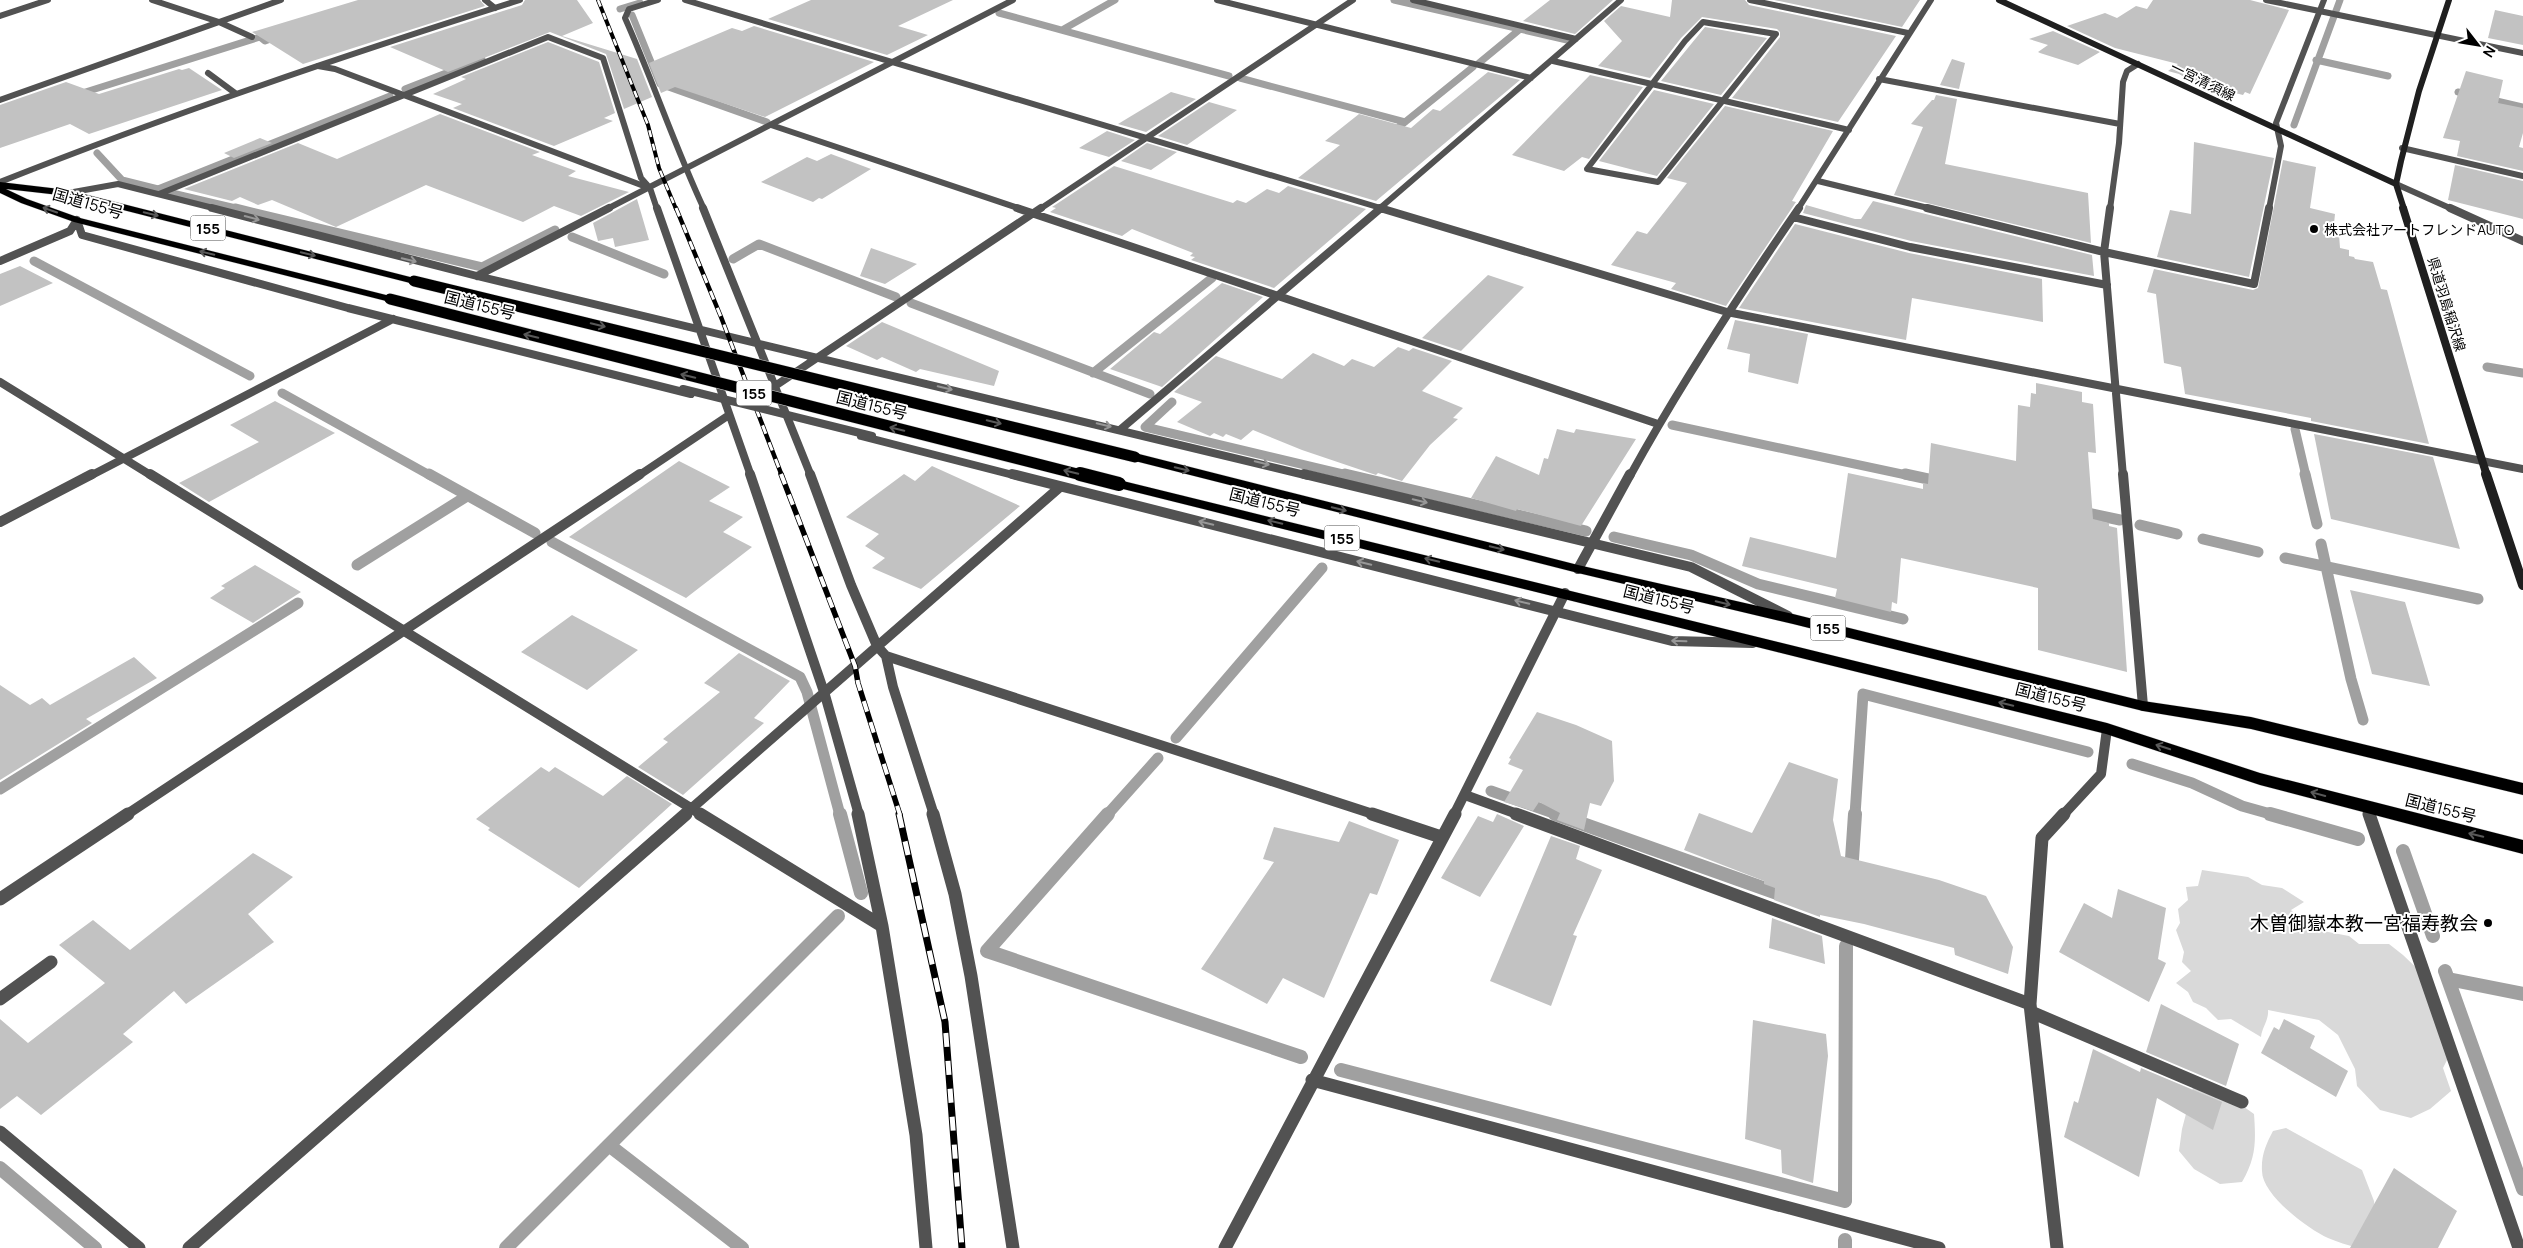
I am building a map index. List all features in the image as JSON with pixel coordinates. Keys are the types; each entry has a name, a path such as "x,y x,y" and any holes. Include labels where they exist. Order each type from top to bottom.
{"highway":[{"name":"国道155号","path":"0,185 68,193 414,281 1135,457 1578,569 1793,619 2143,706 2251,722 2523,789"},
{"name":"国道155号","path":"0,185 24,201 77,220 757,394 2107,729 2260,779 2523,847"}],"main road":[{"name":"一宮清須線","path":"1998,0 2396,184"},
{"name":"県道羽島稲沢線","path":"2449,0 2422,78 2402,148 2396,184 2482,461 2523,585"}],"street":[{"path":"0,16 48,0"},
{"path":"152,0 219,22 252,37"},
{"path":"0,100 280,0"},
{"path":"484,0 496,8"},
{"path":"0,185 95,143 234,93 520,0"},
{"path":"685,0 1727,312 2523,469"},
{"path":"477,276 1013,0"},
{"path":"1217,0 1531,78"},
{"path":"775,386 1353,0"},
{"path":"1413,0 1576,39"},
{"path":"1120,429 1553,61 1621,0"},
{"path":"1750,0 1908,33"},
{"path":"1578,569 1658,424 1727,312 1818,181 1879,79 1931,0"},
{"path":"2266,0 2523,52"},
{"path":"1818,181 2104,252 2254,284 2281,146 2276,123 2324,12 2324,0"},
{"path":"653,1 629,9 625,18 641,50 685,169 716,235 851,585 877,646 886,656 893,687 928,795 954,894 972,985 1013,1248"},
{"path":"1703,22 1776,34 1658,182 1586,169 1652,85 1703,22"},
{"path":"159,194 548,37 600,55 603,58 641,178 650,188 698,330 728,409 825,695 857,808 882,926 916,1135 926,1248"},
{"path":"1553,61 1849,130"},
{"path":"2138,64 2127,71 2123,82 2120,124 2104,252 2143,706"},
{"path":"318,66 335,69 650,188"},
{"path":"208,73 234,93"},
{"path":"1879,79 2120,124"},
{"path":"771,125 1658,424"},
{"path":"2402,148 2523,176"},
{"path":"68,193 118,184 477,276 698,330 1120,429 1691,567 1793,619"},
{"path":"2396,184 2523,241"},
{"path":"1793,216 1910,247 2107,285"},
{"path":"0,261 70,231 77,220"},
{"path":"77,220 82,236 728,409 788,418 1672,641 1763,643"},
{"path":"0,522 393,319"},
{"path":"0,382 882,926"},
{"path":"683,389 872,436"},
{"path":"0,899 404,631 728,409"},
{"path":"189,1248 825,695 877,646 1060,487"},
{"path":"1225,1248 1464,795 1565,593"},
{"path":"886,656 1441,837"},
{"path":"2057,1248 2030,1008 2042,838 2101,774 2107,729"},
{"path":"1464,795 2030,1008 2242,1102"},
{"path":"2366,807 2517,1225 2518,1248"},
{"path":"0,999 51,962"},
{"path":"1312,1080 1939,1248"},
{"path":"0,1132 139,1248"}],"shaded area":[{"path":"2202,870 2248,877 2262,885 2282,888 2304,902 2291,910 2302,922 2323,931 2349,936 2359,944 2389,944 2403,955 2427,978 2450,1054 2443,1068 2451,1091 2430,1109 2411,1118 2380,1110 2357,1086 2355,1069 2338,1035 2319,1020 2268,1010 2261,1037 2231,1019 2218,1020 2206,1008 2193,1002 2188,992 2176,983 2191,971 2182,962 2184,952 2176,930 2180,923 2178,909 2188,900 2186,887 2198,886"},
{"path":"2193,1087 2226,1094 2254,1114 2254,1150 2247,1173 2242,1182 2220,1184 2194,1169 2179,1151 2182,1129"},
{"path":"2286,1128 2362,1170 2374,1201 2376,1220 2358,1248 2328,1238 2309,1227 2278,1200 2264,1180 2262,1160 2264,1150 2273,1131"}],"building":[{"path":"358,0 480,0 485,6 303,64 252,32"},
{"path":"525,0 577,0 593,23 562,36 637,59 652,97 624,109 606,54 550,32 448,72 390,47 522,5"},
{"path":"811,0 953,0 898,26 928,35 887,55 768,19"},
{"path":"1550,0 1613,0 1575,34 1523,21"},
{"path":"1672,0 1745,0 1749,5 1896,36 1838,122 1732,98 1780,37 1780,32 1777,29 1702,17 1681,38 1650,78 1598,66 1622,41 1604,21 1621,6 1670,17"},
{"path":"1774,0 1920,0 1902,27"},
{"path":"2153,0 2250,0 2289,10 2250,94 2245,92 2243,95 2208,86 2202,87 2179,74 2168,71 2178,64 2115,48 2067,26 2105,13 2117,18 2136,6 2147,9"},
{"path":"2495,10 2523,16 2523,45 2488,38"},
{"path":"754,26 874,62 765,117 675,87 661,93 649,63 732,28 742,31"},
{"path":"1705,27 1767,38 1721,95 1661,81"},
{"path":"2053,31 2100,52 2078,65 2038,52 2048,45 2029,39"},
{"path":"548,42 599,62 615,113 604,118 613,121 554,146 453,108 462,104 433,94 466,79 461,77"},
{"path":"1952,59 1965,63 1959,89 1940,85"},
{"path":"189,68 222,90 89,134 70,124 0,148 0,105 66,82 99,94 179,69"},
{"path":"2466,71 2503,80 2498,103 2523,108 2523,133 2519,147 2523,148 2523,171 2457,156 2460,141 2443,138"},
{"path":"1488,72 1520,80 1376,201 1298,178 1340,145 1325,141 1359,114 1411,128 1433,109 1440,111"},
{"path":"1590,75 1643,87 1589,159 1582,157 1564,171 1512,155"},
{"path":"1654,90 1714,104 1657,176 1599,161"},
{"path":"1171,92 1196,99 1146,132 1118,124"},
{"path":"1936,95 1957,99 1945,164 2088,193 2091,243 1894,195 1923,127 1911,124 1934,100"},
{"path":"1209,102 1237,110 1187,145 1158,136"},
{"path":"1725,106 1833,131 1792,201 1796,202 1726,306 1671,289 1676,283 1611,265 1637,231 1647,234 1687,183 1667,178"},
{"path":"440,114 540,152 532,155 576,171 568,176 629,192 581,216 554,206 523,222 426,185 336,227 272,200 258,205 240,197 232,201 184,189 298,143 337,159"},
{"path":"1107,131 1135,140 1109,157 1079,148"},
{"path":"260,138 272,143 234,158 224,153"},
{"path":"2194,142 2274,158 2249,277 2157,257 2170,210 2191,214"},
{"path":"1147,143 1177,152 1151,170 1121,161"},
{"path":"831,154 871,169 822,199 819,198 813,202 761,182 807,157 817,161"},
{"path":"2283,160 2316,167 2310,208 2335,214 2333,233 2339,234 2340,248 2349,250 2349,256 2355,259 2373,262 2381,289 2387,290 2429,444 2311,421 2311,418 2185,394 2181,367 2164,363 2156,294 2147,292 2154,269 2253,290 2258,288"},
{"path":"2455,165 2523,181 2523,219 2448,200"},
{"path":"1114,166 1233,203 1237,200 1246,203 1267,189 1279,193 1288,186 1366,209 1274,288 1191,260 1195,257 1190,256 1193,253 1132,229 1122,236 1050,212 1056,208 1052,207"},
{"path":"637,199 649,240 615,247 613,238 598,241 593,223"},
{"path":"1873,201 2092,255 2094,276 1911,241 1803,213 1806,205 1861,219"},
{"path":"1795,224 1909,253 2042,279 2043,322 1912,298 1906,340 1739,308"},
{"path":"871,248 917,264 885,284 860,276"},
{"path":"20,266 53,283 0,306 0,274"},
{"path":"1488,275 1524,287 1461,351 1422,338"},
{"path":"1222,283 1263,297 1162,387 1110,369 1154,332 1160,334"},
{"path":"1735,320 1808,334 1798,384 1748,372 1750,354 1727,349"},
{"path":"882,322 999,371 994,386 920,369 916,372 882,357 877,360 846,346"},
{"path":"1398,347 1409,351 1413,348 1452,361 1422,391 1463,408 1453,418 1458,419 1430,445 1402,481 1378,473 1376,475 1302,450 1253,430 1241,440 1226,434 1223,437 1214,433 1210,436 1177,422 1202,402 1174,392 1216,356 1282,379 1313,353 1344,366 1352,359 1374,367"},
{"path":"2036,383 2082,392 2082,402 2093,404 2096,453 2088,452 2093,519 2109,523 2109,526 2117,528 2127,672 2038,650 2038,588 1901,558 1897,604 1892,602 1891,612 1835,598 1837,589 1742,566 1750,537 1836,558 1848,473 1923,489 1923,483 1928,484 1931,443 2016,461 2018,405 2030,407 2031,393 2036,394"},
{"path":"275,401 335,433 209,502 179,483 259,442 230,425"},
{"path":"1557,429 1574,433 1576,429 1636,439 1581,526 1471,498 1496,456 1539,475 1544,458 1548,459"},
{"path":"2314,434 2433,457 2460,549 2331,519"},
{"path":"679,461 730,487 709,501 743,517 723,532 752,547 686,598 569,537"},
{"path":"932,466 1020,506 921,589 872,568 885,558 865,546 879,534 846,517 904,474 915,481"},
{"path":"255,565 301,592 253,623 210,598 225,588 221,586"},
{"path":"2350,590 2405,602 2430,686 2372,674"},
{"path":"572,615 638,650 587,690 521,652"},
{"path":"739,653 790,681 754,718 764,723 683,795 638,767 668,742 663,739 720,692 704,683"},
{"path":"134,657 157,678 86,719 92,723 0,780 0,685 30,705 42,698 50,705"},
{"path":"1537,712 1576,725 1612,741 1614,781 1601,806 1590,803 1584,830 1557,820 1560,813 1539,802 1533,811 1504,802 1523,770 1508,764 1511,759 1509,758"},
{"path":"1789,762 1838,779 1833,820 1841,856 1939,880 1986,896 2013,947 2008,974 1955,955 1954,948 1864,924 1820,915 1820,917 1774,900 1775,888 1764,884 1764,881 1684,850 1699,813 1752,833"},
{"path":"541,767 549,772 555,767 603,796 627,776 672,804 579,888 488,830 490,828 476,819"},
{"path":"1497,814 1524,826 1480,897 1441,878 1478,816 1493,822"},
{"path":"1349,821 1399,840 1377,895 1370,893 1324,998 1283,978 1267,1004 1201,969 1274,862 1263,859 1274,827 1339,842"},
{"path":"1551,836 1580,846 1576,859 1602,870 1573,935 1577,936 1551,1006 1490,981"},
{"path":"253,853 293,877 248,914 274,942 186,1004 174,991 123,1034 133,1042 41,1115 17,1096 0,1109 0,1019 28,1043 105,983 59,945 93,920 130,950"},
{"path":"2118,889 2166,908 2158,959 2166,963 2149,1002 2059,952 2084,903 2112,918"},
{"path":"1772,918 1822,936 1825,964 1769,948"},
{"path":"2161,1004 2239,1044 2226,1086 2146,1052"},
{"path":"2284,1019 2315,1036 2310,1048 2348,1071 2336,1097 2261,1053 2274,1027 2279,1030"},
{"path":"1753,1020 1826,1034 1828,1056 1813,1183 1782,1173 1781,1150 1745,1139"},
{"path":"2093,1049 2140,1072 2141,1068 2222,1102 2213,1130 2157,1098 2139,1177 2064,1137 2074,1101 2078,1103"},
{"path":"2394,1168 2457,1211 2438,1248 2350,1248"}],"waterway":[{"path":"1062,30 1115,0"},
{"path":"1394,0 1567,40"},
{"path":"2318,60 2340,0"},
{"path":"620,9 640,3"},
{"path":"999,13 1229,76"},
{"path":"632,15 660,84 767,122"},
{"path":"1479,63 1519,30"},
{"path":"76,95 260,37 265,41 279,36"},
{"path":"405,89 482,59"},
{"path":"2294,125 2318,60"},
{"path":"2318,60 2388,76"},
{"path":"1389,135 1473,67"},
{"path":"1240,78 1405,122"},
{"path":"2458,92 2523,107"},
{"path":"97,153 122,180 158,189 390,96"},
{"path":"172,193 240,209"},
{"path":"235,208 482,267 555,230"},
{"path":"572,237 664,274"},
{"path":"733,259 759,244 896,297"},
{"path":"34,261 250,376"},
{"path":"1094,373 1212,278"},
{"path":"911,303 1094,373"},
{"path":"2487,367 2523,373"},
{"path":"1094,373 1150,394"},
{"path":"282,393 431,476"},
{"path":"1172,402 1145,427 1351,476"},
{"path":"1672,425 1911,476"},
{"path":"2295,429 2306,476"},
{"path":"429,474 535,533"},
{"path":"1345,474 1586,531"},
{"path":"1905,474 1942,482"},
{"path":"2305,474 2317,524"},
{"path":"357,565 467,496"},
{"path":"2078,511 2120,520"},
{"path":"2140,525 2177,534"},
{"path":"1614,537 1691,555 1758,584 1903,619"},
{"path":"2203,539 2258,552"},
{"path":"552,542 800,677 807,692 840,815"},
{"path":"2321,544 2326,567"},
{"path":"2285,558 2326,567"},
{"path":"2326,567 2478,599"},
{"path":"2326,567 2351,679 2363,720"},
{"path":"1176,738 1322,568"},
{"path":"0,789 298,603"},
{"path":"1855,815 1863,694 2088,752"},
{"path":"1107,815 1158,758"},
{"path":"2132,764 2192,783 2242,806 2274,815"},
{"path":"1491,791 1559,815"},
{"path":"840,814 861,893"},
{"path":"1108,814 987,951 1301,1057"},
{"path":"1555,814 1788,897"},
{"path":"1851,874 1855,814"},
{"path":"2270,814 2358,839"},
{"path":"2403,851 2433,936"},
{"path":"506,1248 838,916"},
{"path":"1341,1070 1845,1201 1846,946"},
{"path":"2445,971 2523,1189"},
{"path":"2448,979 2523,994"},
{"path":"610,1146 742,1248"},
{"path":"0,1168 95,1248"},
{"path":"1845,1240 1845,1248"}],"railway":[{"path":"598,0 648,125 659,168 676,209"},
{"path":"676,208 721,317 782,476"},
{"path":"781,474 855,666 858,683 900,815"},
{"path":"899,814 945,1022 962,1248"}],"place":[{"name":"株式会社アートフレンドAUTO","path":"2314,229"},
{"name":"木曽御嶽本教一宮福寿教会","path":"2488,923"}]}
